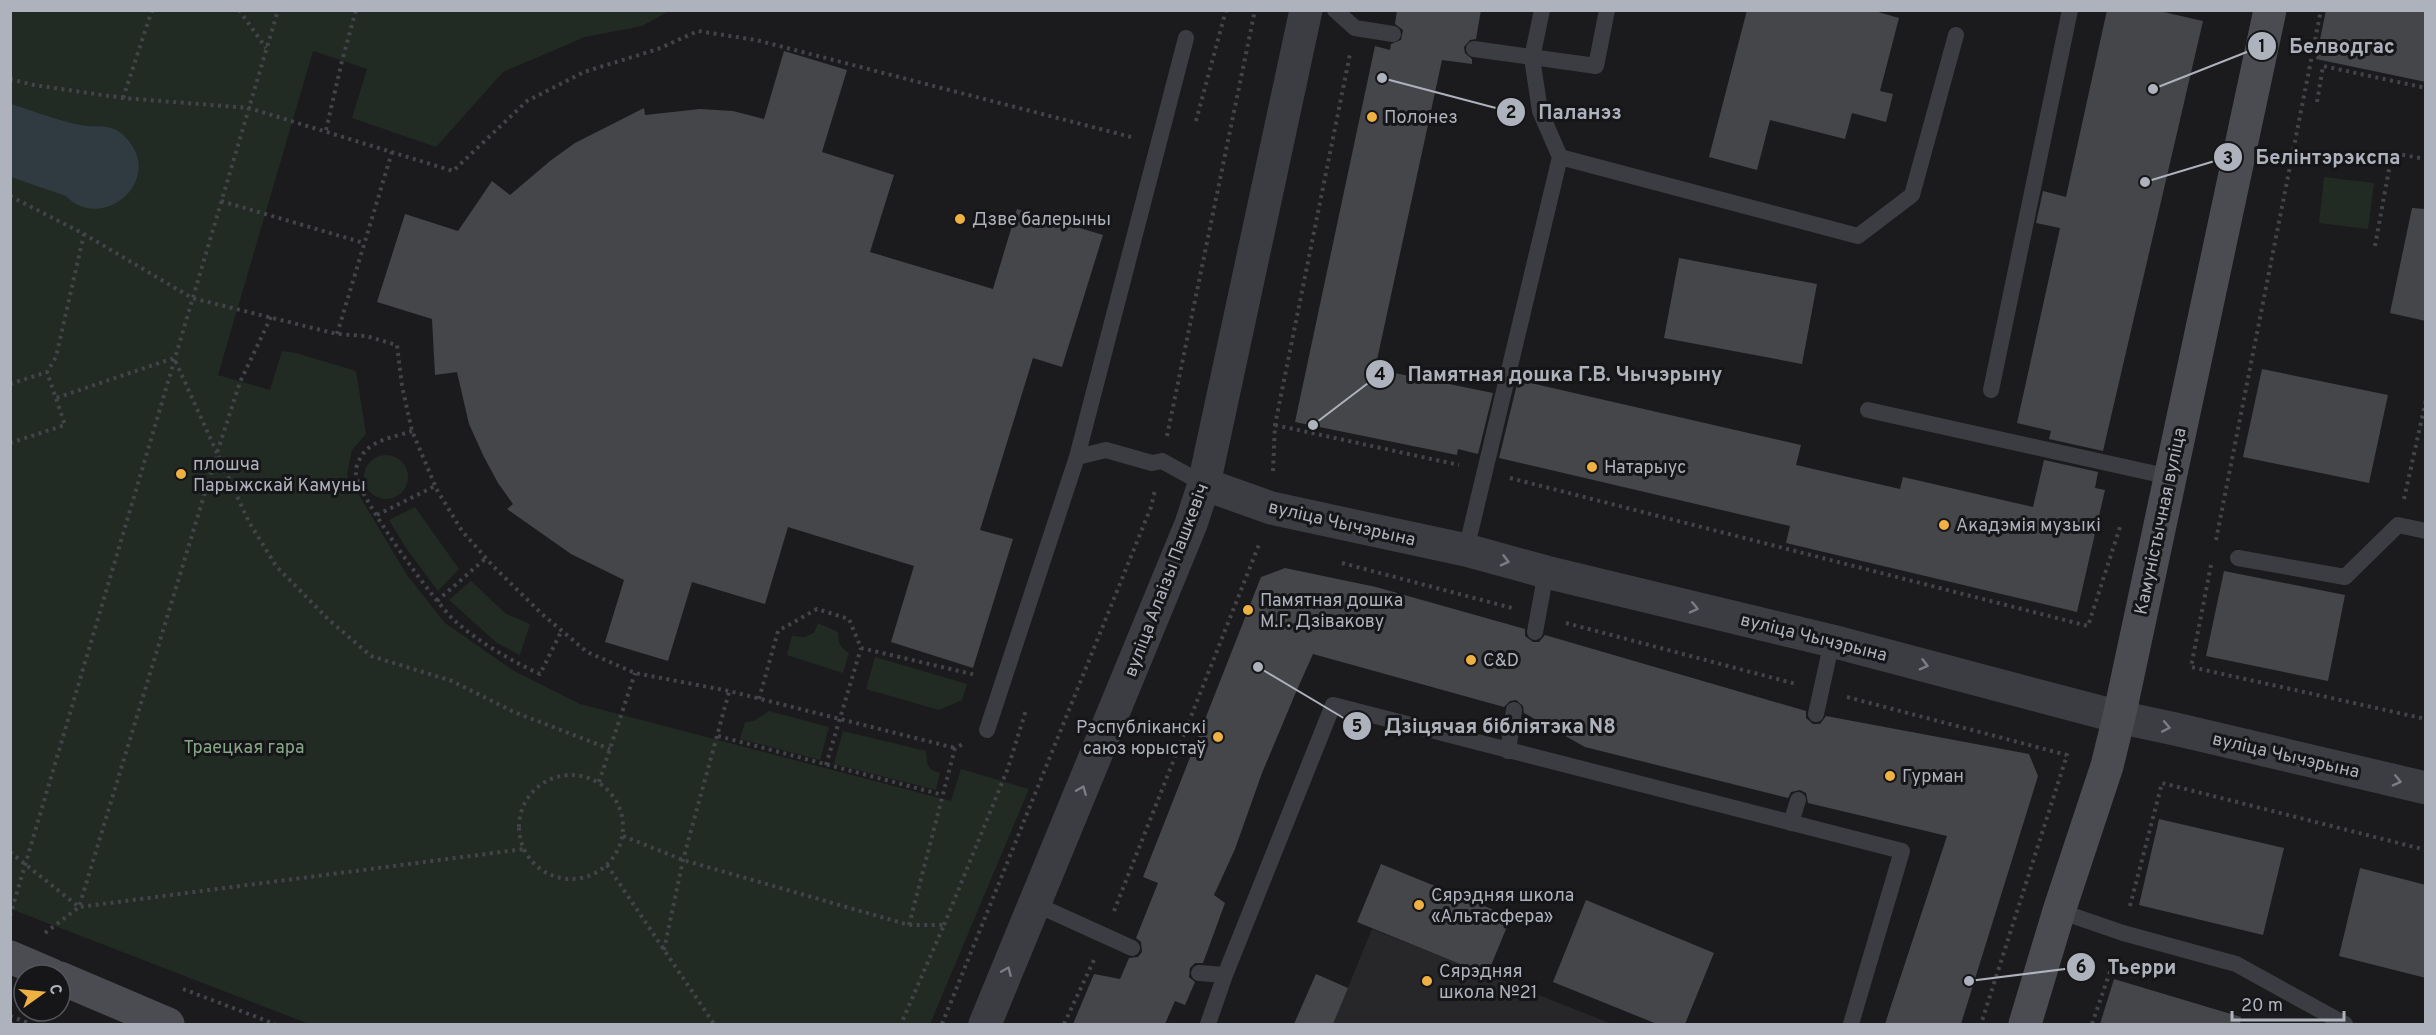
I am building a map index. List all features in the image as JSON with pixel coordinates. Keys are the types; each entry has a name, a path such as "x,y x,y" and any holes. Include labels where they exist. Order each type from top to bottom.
{"street":[{"name":"вуліца Алаізы Пашкевіч","path":"985,1024 1191,524 1204,484 1306,10"},
{"name":"Камуністычная вуліца","path":"2025,1024 2059,911 2107,766 2119,717 2270,10"},
{"name":"вуліца Чычэрына","path":"1204,484 1271,508 1466,550 1546,572 1832,641 2119,717 2426,788"},
{"path":"10,957 24,963"},
{"path":"72,983 168,1024"}],"lane":[{"path":"1335,10 1355,28 1393,34"},
{"path":"1466,550 1560,157 1540,111 1532,58 1542,10"},
{"path":"1474,49 1596,66 1607,10"},
{"path":"1992,390 2070,10"},
{"path":"1560,157 1858,236 1912,195 1956,35"},
{"path":"987,730 1077,457 1186,38"},
{"path":"1868,410 2170,477"},
{"path":"1077,457 1106,450 1152,463 1162,461 1204,484"},
{"path":"2238,558 2345,577 2398,525 2426,531"},
{"path":"1536,624 1546,572"},
{"path":"1816,714 1832,641"},
{"path":"1208,1024 1225,975 1333,705 1902,851 1851,1024"},
{"path":"1508,751 1514,710"},
{"path":"1791,823 1798,800"},
{"path":"1035,904 1132,948"},
{"path":"2059,911 2123,933 2236,964 2345,1024"},
{"path":"1199,973 1225,975"}],"path":[{"path":"123,98 152,10"},
{"path":"239,10 266,48"},
{"path":"10,916 278,10"},
{"path":"326,130 356,10"},
{"path":"942,1024 1151,507 1255,10"},
{"path":"2216,544 2320,10"},
{"path":"1271,508 1275,425 1355,28"},
{"path":"10,79 34,85 123,98 249,108 453,171 527,100 584,72 658,49 698,31 756,40 1159,145"},
{"path":"2317,102 2323,66 2426,88"},
{"path":"337,334 392,152"},
{"path":"2375,246 2392,153 2426,159"},
{"path":"10,196 84,234 192,298 337,334 366,336 397,345 402,386 412,431 435,486 462,531 486,558 587,652 635,673 729,691 955,748 987,730"},
{"path":"221,201 364,243"},
{"path":"10,384 47,372 56,357 84,234"},
{"path":"79,907 240,382 271,317"},
{"path":"56,398 174,358"},
{"path":"174,358 249,522 276,566 328,619 371,656 452,681 514,712 609,749"},
{"path":"10,443 65,425 47,372"},
{"path":"2398,525 2426,400"},
{"path":"1275,425 1485,471 2088,626"},
{"path":"412,431 369,446 360,458 356,475 377,515 413,572 455,621 514,662 540,674 562,630"},
{"path":"377,515 435,486"},
{"path":"1151,507 1191,524"},
{"path":"1249,538 1272,544"},
{"path":"1064,1024 1105,936 1260,541"},
{"path":"2213,556 2191,667 2426,718"},
{"path":"437,600 486,558"},
{"path":"1341,563 1536,624 1821,691 2067,755 1981,1024"},
{"path":"759,699 778,631 817,609 849,619 861,648 826,765"},
{"path":"861,648 1003,681"},
{"path":"599,782 635,673"},
{"path":"664,950 683,860 729,691"},
{"path":"718,736 944,795"},
{"path":"909,926 955,748"},
{"path":"567,775 584,776 599,782 611,793 619,806 623,821 623,836 617,852 607,865 593,874 578,879 561,878 546,873 533,863 524,849 519,833 520,816 526,801 536,787 551,778 567,775"},
{"path":"2162,783 2426,850"},
{"path":"623,836 683,860 909,926 944,925 901,1024"},
{"path":"44,934 79,907 524,849"},
{"path":"10,852 79,907"},
{"path":"607,865 714,1024"}],"shaded area":[{"path":"11,104 68,122 107,127 119,132 131,144 138,159 138,174 132,188 122,199 109,206 95,209 80,206 66,196 11,177"},
{"name":"Сярэдняя школа №21","path":"1372,929 1612,1024 1333,1024"}],"green space":[{"name":"Траецкая гара","path":"10,11 669,11 642,26 585,37 503,72 436,147 352,118 367,69 313,51 218,375 270,390 282,351 356,371 366,434 352,450 347,475 407,575 445,623 514,671 580,704 951,801 961,769 1029,789 930,1024 309,1024 11,909"},
{"path":"2324,177 2374,183 2368,229 2319,223"},
{"path":"386,455 395,456 402,461 407,468 407,486 402,493 395,498 386,499 377,498 370,493 365,486 364,477 365,468 370,461 377,456"},
{"path":"415,507 459,569 438,591 406,548 389,520"},
{"path":"471,581 506,614 530,624 520,655 497,643 449,600"},
{"path":"818,623 838,632 840,644 849,653 843,673 787,655 792,636 804,637 814,633"},
{"path":"875,657 967,684 962,700 939,710 866,689"},
{"path":"769,711 829,727 820,760 740,739 745,722 754,721"},
{"path":"843,731 926,751 929,766 940,773 936,790 834,764"}],"building":[{"path":"1397,10 1481,10 1476,39 1470,40 1464,47 1465,53 1472,59 1472,64 1442,60 1375,369 1493,393 1478,454 1458,449 1457,455 1295,422 1375,46 1390,50 1391,44 1401,40 1403,30 1395,24"},
{"path":"1747,10 1871,10 1899,18 1880,91 1893,94 1886,122 1852,113 1845,139 1770,120 1757,170 1709,157"},
{"path":"2107,10 2155,10 2203,21 2103,451 2049,439 2051,431 2017,423 2060,228 2036,223 2043,191 2066,197"},
{"path":"2326,10 2426,10 2426,82 2316,59"},
{"path":"784,51 847,70 822,152 894,175 870,252 993,289 1017,209 1103,235 1062,367 1033,358 980,530 1013,539 973,668 891,642 914,566 788,527 765,604 692,582 668,661 605,642 624,580 571,554 507,509 513,504 498,483 469,424 457,372 435,375 432,319 377,302 405,214 458,231 492,181 510,195 575,143 644,108 645,115 700,109 733,111 764,119"},
{"path":"2412,208 2426,209 2426,321 2390,313"},
{"path":"1679,258 1817,284 1802,364 1664,338"},
{"path":"2262,369 2388,395 2369,483 2243,457"},
{"path":"1518,380 1801,445 1796,465 1900,489 1903,477 2033,507 2044,460 2098,472 2095,488 2105,490 2077,612 1786,543 1790,526 1499,458"},
{"path":"1285,568 1376,587 1525,629 1525,636 1533,642 1539,642 1545,635 1806,711 1806,718 1813,724 1820,724 1826,716 2029,754 2038,776 1961,1024 1885,1024 1947,836 1808,803 1806,793 1800,790 1791,792 1788,798 1585,747 1524,713 1523,706 1516,700 1510,701 1504,707 1313,654 1262,773 1235,849 1214,895 1225,903 1203,963 1195,963 1190,968 1189,977 1195,982 1185,1005 1175,1001 1165,1024 1073,1024 1094,974 1120,979 1129,958 1138,957 1142,952 1141,942 1136,938 1158,883 1143,877 1261,577"},
{"path":"2224,571 2345,595 2328,681 2206,656"},
{"path":"2159,819 2284,848 2263,935 2139,905"},
{"path":"1381,864 1511,917 1487,975 1357,922"},
{"path":"2360,868 2426,885 2426,978 2339,956"},
{"path":"1586,900 1714,953 1685,1024 1657,1024 1553,982"},
{"path":"1316,974 1348,988 1333,1024 1294,1024"},
{"path":"2114,979 2241,1017 2240,1024 2100,1024"}],"place":[{"name":"Паланэз","path":"1382,78"},
{"name":"Белводгас","path":"2153,89"},
{"name":"Полонез","path":"1372,117"},
{"name":"Белінтэрэкспа","path":"2145,182"},
{"name":"Дзве балерыны","path":"960,219"},
{"name":"Памятная дошка Г.В. Чычэрыну","path":"1313,425"},
{"name":"Натарыус","path":"1592,467"},
{"name":"плошча Парыжскай Камуны","path":"181,474"},
{"name":"Акадэмія музыкі","path":"1944,525"},
{"name":"Памятная дошка М.Г. Дзівакову","path":"1248,610"},
{"name":"C&D","path":"1471,660"},
{"name":"Дзіцячая бібліятэка N8","path":"1258,667"},
{"name":"Рэспубліканскі саюз юрыстаў","path":"1218,737"},
{"name":"Гурман","path":"1890,776"},
{"name":"Сярэдняя школа «Альтасфера»","path":"1419,905"},
{"name":"Сярэдняя школа №21","path":"1427,981"},
{"name":"Тьерри","path":"1969,981"}]}
